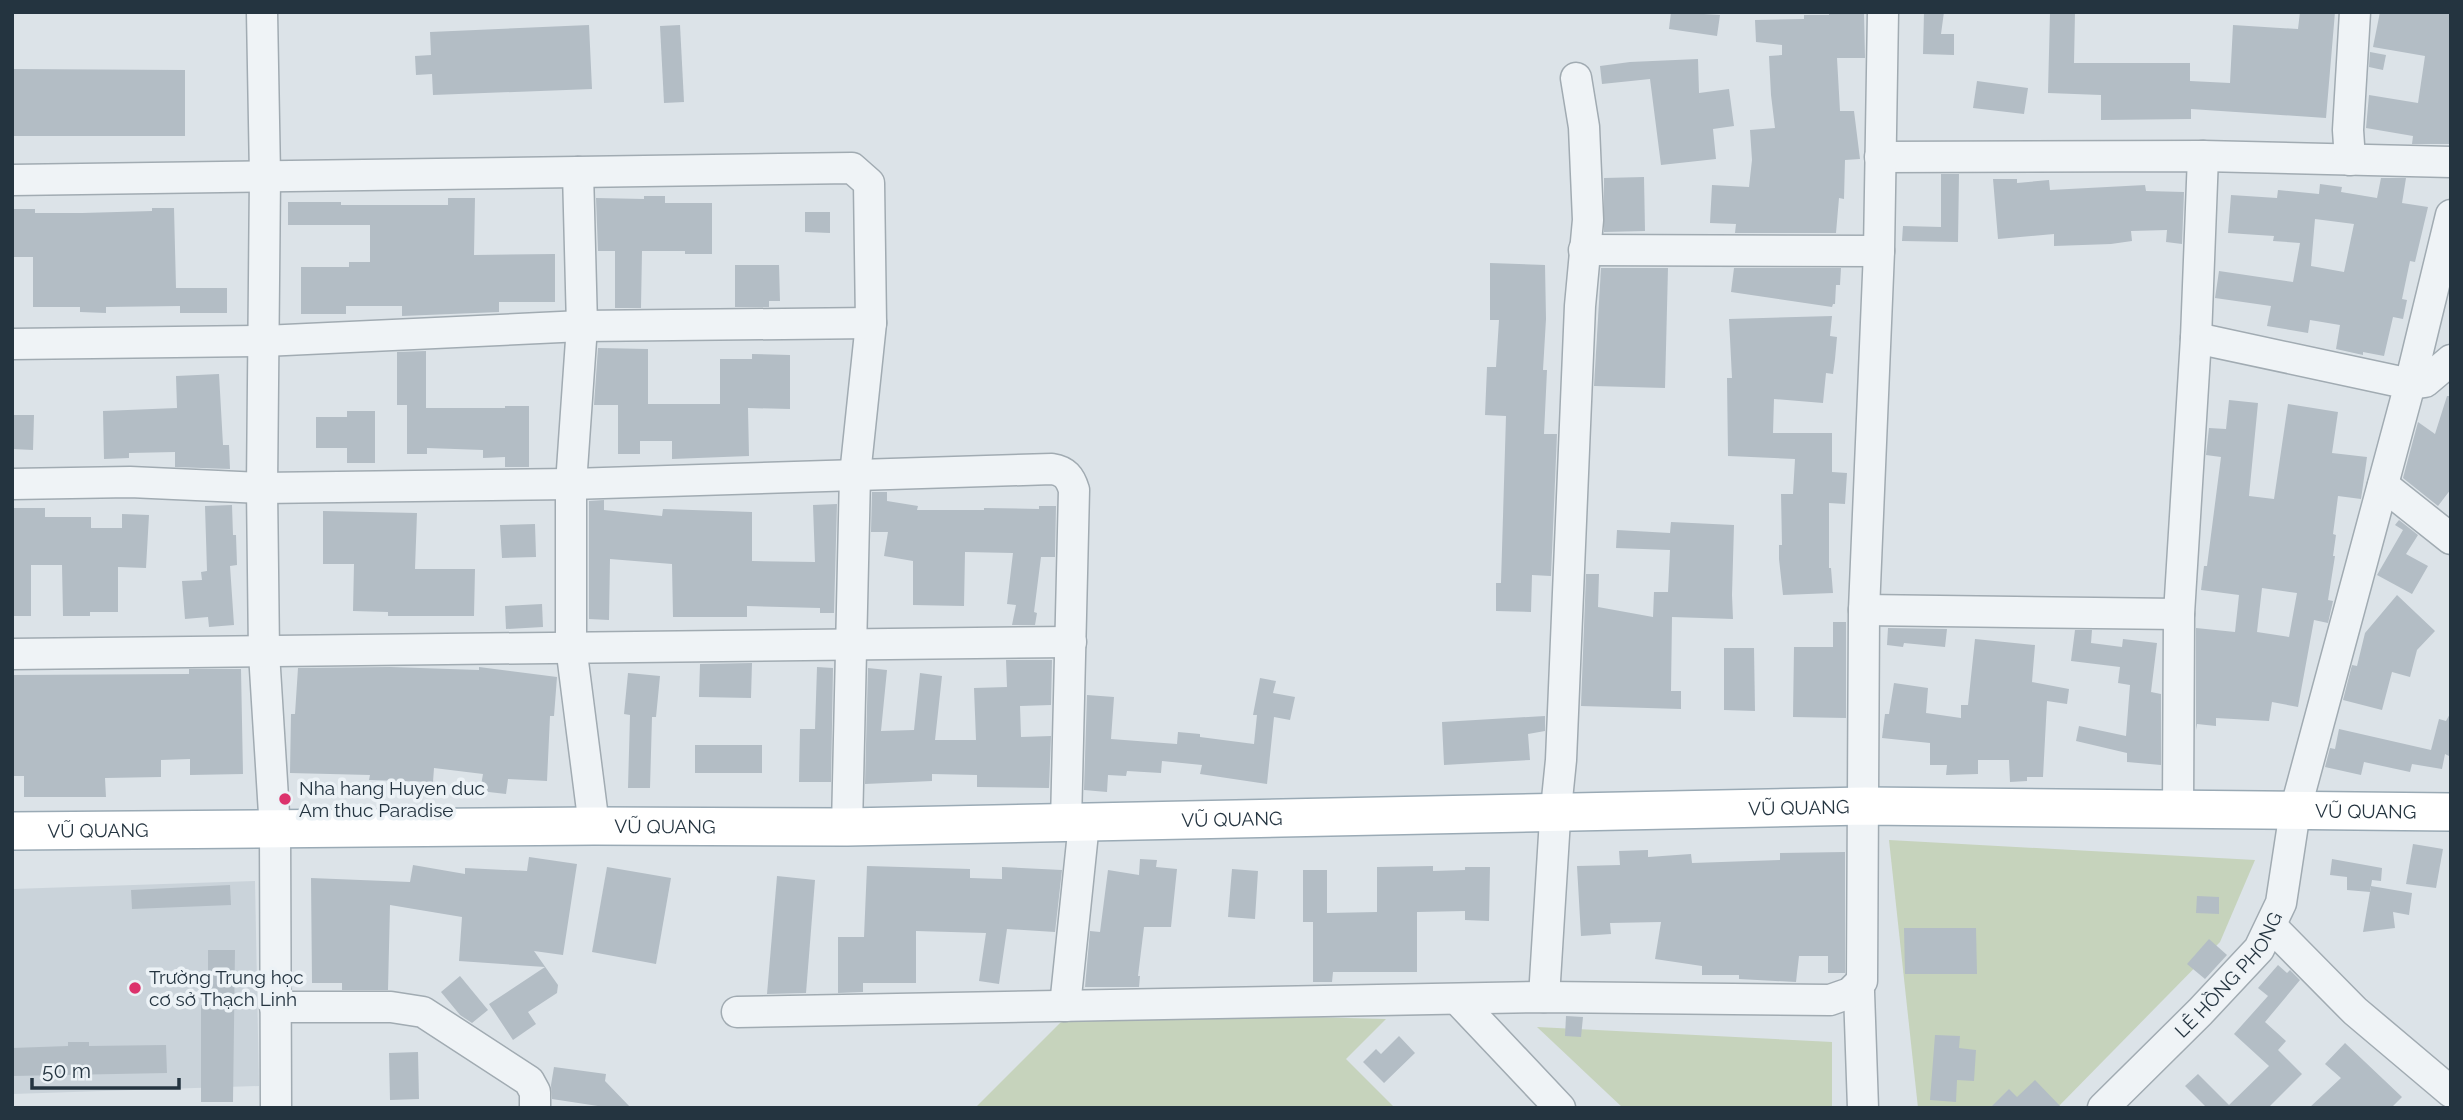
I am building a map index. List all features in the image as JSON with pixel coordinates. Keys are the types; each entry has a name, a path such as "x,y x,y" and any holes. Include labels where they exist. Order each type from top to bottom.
{"main road":[{"name":"VŨ QUANG","path":"12,831 846,827 1865,806 2451,812"}],"street":[{"path":"262,12 265,176 262,488 264,653 275,830 276,1108"},
{"path":"1850,993 1862,981 1864,610 1879,251 1883,12"},
{"path":"2350,160 2348,130 2355,12"},
{"path":"1544,997 1562,747 1584,250 1588,220 1587,160 1581,99 1576,78"},
{"path":"1880,157 2203,156 2451,162"},
{"path":"2178,808 2179,614 2196,338 2203,156"},
{"path":"12,180 852,168 869,183 871,323 855,475 846,827"},
{"path":"578,172 582,326 571,484 570,646 594,827"},
{"name":"LÊ HỒNG PHONG","path":"2103,1108 2259,949 2281,903 2295,811 2410,384 2451,215"},
{"path":"1584,250 1879,251"},
{"path":"12,344 264,341 582,326 871,323"},
{"path":"2196,338 2410,384 2425,382 2451,360"},
{"path":"12,484 130,482 262,488 571,484 1052,469 1066,474 1074,490 1071,642 1075,823 1065,1006"},
{"path":"2383,485 2451,539"},
{"path":"1864,610 2179,614"},
{"path":"12,654 1071,642"},
{"path":"2271,926 2355,1012 2451,1092"},
{"path":"737,1012 1544,997 1830,1000 1859,992 1863,1108"},
{"path":"1458,1000 1560,1108"},
{"path":"275,1007 391,1007 422,1012 529,1081 535,1092 535,1108"}],"shaded area":[{"name":"Trường Trung học cơ sở Thạch Linh","path":"255,881 259,1086 12,1094 12,889"}],"green space":[{"path":"1889,840 2255,860 2220,942 2057,1108 1918,1108"},
{"path":"1072,1011 1386,1019 1346,1059 1395,1108 975,1108"},
{"path":"1537,1027 1832,1042 1832,1108 1623,1108"}],"building":[{"path":"1671,12 1720,15 1717,36 1669,29"},
{"path":"1829,12 1864,13 1865,58 1837,58 1840,111 1854,111 1860,159 1845,160 1844,199 1839,198 1836,233 1735,233 1736,224 1710,223 1712,185 1749,187 1752,160 1750,130 1775,128 1769,56 1782,55 1782,45 1756,42 1755,20 1804,19 1804,15 1829,15"},
{"path":"1924,12 1944,12 1941,34 1954,34 1954,55 1923,54"},
{"path":"2050,12 2075,12 2074,63 2190,63 2190,81 2230,83 2233,25 2298,29 2300,12 2335,12 2326,118 2191,109 2191,119 2101,120 2101,95 2048,93"},
{"path":"2380,12 2451,12 2449,144 2412,144 2413,136 2366,128 2369,95 2418,103 2425,56 2373,47"},
{"path":"589,25 592,89 433,95 432,74 416,75 415,56 431,55 430,32"},
{"path":"680,25 684,102 664,103 660,26"},
{"path":"2370,52 2386,55 2383,70 2369,67"},
{"path":"1698,59 1699,93 1729,89 1734,126 1713,129 1716,159 1661,165 1650,79 1602,84 1600,66"},
{"path":"12,69 185,70 185,136 12,136"},
{"path":"1977,81 2028,88 2024,114 1973,108"},
{"path":"1941,174 1959,174 1958,242 1902,241 1903,226 1941,227"},
{"path":"1644,177 1645,231 1604,232 1604,178"},
{"path":"2381,178 2406,178 2402,203 2428,207 2415,262 2410,261 2402,299 2407,300 2403,319 2393,317 2384,356 2336,349 2340,325 2310,320 2308,333 2267,326 2271,306 2215,298 2219,271 2293,282 2300,243 2273,241 2274,236 2228,233 2231,195 2277,198 2278,190 2319,194 2320,184 2342,187 2341,192 2377,198","holes":["2315,219 2354,224 2344,272 2311,266"]},
{"path":"1993,179 2017,179 2017,183 2049,180 2050,190 2145,185 2146,191 2184,192 2182,244 2166,242 2167,230 2131,231 2132,241 2111,244 2054,246 2054,234 1998,239"},
{"path":"644,196 665,196 665,203 712,203 712,254 642,251 641,308 615,308 615,251 598,251 596,198 644,199"},
{"path":"448,198 475,198 474,255 555,254 555,302 499,302 499,312 402,316 402,306 346,306 346,314 301,314 301,267 349,267 349,262 370,262 370,225 288,225 288,202 448,205"},
{"path":"152,208 174,208 176,288 227,288 227,313 180,313 180,306 106,307 106,313 80,312 80,307 33,307 33,257 13,257 13,209 35,209 35,213 82,213 152,211"},
{"path":"805,212 830,212 830,233 805,232"},
{"path":"1490,263 1545,265 1543,370 1547,370 1544,434 1557,434 1551,576 1532,575 1531,612 1496,611 1496,583 1501,583 1506,416 1485,415 1487,367 1496,367 1499,320 1490,320"},
{"path":"735,265 779,265 780,301 769,301 769,307 735,307"},
{"path":"1601,268 1668,268 1665,388 1594,386"},
{"path":"1734,268 1841,268 1840,285 1836,285 1835,304 1832,307 1731,292"},
{"path":"1832,316 1830,336 1837,337 1835,359 1833,374 1826,373 1823,403 1774,399 1773,433 1832,433 1832,472 1847,473 1845,504 1829,503 1829,568 1833,593 1783,595 1779,559 1779,545 1782,545 1781,494 1793,494 1795,459 1728,456 1727,378 1732,378 1729,319"},
{"path":"598,348 648,349 648,404 720,404 720,359 752,359 752,354 790,355 790,409 748,408 749,456 672,459 672,441 640,441 640,454 618,454 618,405 594,405"},
{"path":"426,351 426,408 529,406 529,467 505,467 505,457 483,458 483,450 427,448 427,454 407,454 407,405 397,405 397,352"},
{"path":"219,374 223,445 229,445 230,469 175,467 175,452 129,453 129,458 104,459 103,411 177,408 176,376"},
{"path":"2447,396 2451,396 2451,489 2438,506 2403,478 2418,422 2435,434"},
{"path":"2229,400 2258,403 2249,496 2274,499 2288,404 2338,412 2332,453 2367,457 2361,499 2338,496 2333,534 2336,535 2335,556 2328,600 2333,601 2328,623 2314,620 2298,707 2272,702 2269,721 2216,718 2216,726 2197,724 2196,730 2196,628 2235,632 2239,595 2201,590 2204,566 2207,566 2221,457 2206,455 2209,428 2226,429","holes":["2262,588 2297,593 2289,637 2257,632"]},
{"path":"347,411 375,411 375,463 347,463 347,448 316,448 316,417 347,417"},
{"path":"12,415 34,415 33,450 12,449"},
{"path":"872,492 887,492 887,501 918,506 917,510 1039,509 1039,506 1056,506 1055,557 1041,557 1034,612 1037,613 1035,625 1012,625 1016,605 1007,604 1013,553 965,552 964,606 913,605 913,561 884,556 888,532 871,532"},
{"path":"604,500 604,510 662,516 663,509 752,512 752,561 815,562 813,505 837,504 834,613 820,613 820,608 747,606 747,617 673,617 672,564 610,559 609,620 589,619 589,501"},
{"path":"232,505 237,565 230,566 234,625 209,627 208,617 185,619 182,581 202,580 201,572 207,571 205,506"},
{"path":"12,508 45,508 45,517 91,517 91,528 122,528 122,514 149,515 146,568 118,567 118,612 63,616 62,565 31,565 31,616 12,616"},
{"path":"323,511 417,513 415,569 475,569 474,616 388,616 388,612 353,611 354,564 323,564"},
{"path":"2399,520 2418,535 2406,554 2428,566 2412,594 2377,575 2403,530 2395,525"},
{"path":"1671,522 1734,525 1733,619 1672,617 1671,691 1681,691 1681,709 1581,706 1586,574 1599,574 1598,607 1653,617 1654,592 1668,592 1670,550 1616,548 1617,530 1670,533"},
{"path":"535,524 536,557 502,558 500,525"},
{"path":"2397,595 2435,631 2417,650 2410,677 2392,672 2382,710 2343,700 2352,665 2357,666 2365,633"},
{"path":"542,604 543,627 506,629 505,606"},
{"path":"1833,622 1846,622 1846,718 1793,717 1794,647 1833,647"},
{"path":"1888,628 1947,629 1945,647 1904,643 1903,647 1887,645"},
{"path":"2075,630 2092,630 2091,643 2122,647 2123,639 2157,643 2151,692 2161,694 2161,765 2127,762 2127,753 2076,741 2079,726 2126,736 2130,685 2118,683 2120,667 2071,661"},
{"path":"1975,639 2035,645 2032,682 2069,689 2067,704 2047,701 2043,777 2027,777 2027,781 2010,782 2009,760 1978,760 1978,774 1946,775 1947,765 1930,765 1930,743 1882,738 1885,714 1889,714 1894,683 1928,688 1926,713 1961,718 1961,705 1968,705"},
{"path":"1724,648 1754,648 1755,711 1724,710"},
{"path":"1006,660 1052,660 1051,705 1020,706 1021,737 1051,736 1049,788 977,787 977,775 932,774 932,781 865,784 868,668 887,670 881,731 914,730 920,673 942,676 935,740 976,740 974,688 1007,687"},
{"path":"752,663 751,698 699,697 700,664"},
{"path":"479,667 557,677 554,716 550,716 547,781 508,779 506,794 480,791 483,774 434,768 433,782 369,780 370,775 290,773 291,714 295,714 298,668 479,670"},
{"path":"817,667 833,668 831,782 799,782 800,729 815,729"},
{"path":"189,669 241,669 243,774 190,775 190,759 161,760 161,777 105,778 106,797 24,797 24,776 12,776 12,675 189,674"},
{"path":"628,673 660,676 656,717 652,717 650,788 628,788 630,715 624,714"},
{"path":"1260,678 1276,681 1273,693 1295,697 1290,720 1274,717 1267,784 1200,774 1202,765 1162,761 1161,773 1127,771 1126,776 1108,775 1107,792 1084,790 1087,695 1114,697 1111,739 1177,744 1178,732 1254,744 1257,715 1253,715"},
{"path":"2451,712 2451,757 2445,754 2442,769 2412,764 2410,772 2364,762 2361,775 2325,767 2330,748 2335,749 2339,729 2431,750 2439,719 2446,721"},
{"path":"1545,716 1545,731 1528,734 1530,760 1444,765 1442,722"},
{"path":"695,745 762,745 762,773 695,773"},
{"path":"2413,844 2443,849 2436,888 2406,884"},
{"path":"1648,850 1648,857 1691,854 1692,863 1780,860 1780,853 1845,852 1845,973 1828,973 1828,956 1799,956 1796,982 1739,979 1739,975 1702,975 1702,966 1655,959 1661,922 1610,923 1611,934 1581,936 1577,866 1620,865 1619,851"},
{"path":"529,857 577,864 563,955 534,951 558,985 557,993 528,1012 536,1024 513,1040 489,1004 545,967 459,961 462,917 390,905 388,990 342,990 342,983 312,983 311,878 410,882 413,865 465,874 465,868 527,871"},
{"path":"1140,859 1157,860 1156,867 1177,869 1171,927 1144,927 1139,987 1085,987 1090,931 1100,932 1108,870 1139,875"},
{"path":"2332,859 2382,868 2381,881 2372,880 2370,892 2347,890 2347,877 2330,875"},
{"path":"867,866 970,869 970,878 1002,879 1002,867 1062,870 1055,932 1007,929 999,984 979,981 986,933 916,931 916,983 863,983 863,992 838,993 838,937 864,937"},
{"path":"1433,866 1433,871 1490,867 1489,921 1465,920 1465,911 1417,912 1417,972 1333,972 1332,982 1313,982 1313,922 1303,922 1303,870 1327,870 1327,913 1377,912 1377,867"},
{"path":"607,867 671,878 656,964 592,952"},
{"path":"1232,869 1258,871 1255,919 1228,917"},
{"path":"777,876 815,880 806,993 767,994"},
{"path":"230,885 231,905 132,909 131,890"},
{"path":"2371,886 2412,893 2409,915 2393,912 2395,928 2363,932"},
{"path":"2197,896 2219,897 2219,914 2196,913"},
{"path":"1904,928 1976,928 1977,974 1905,974"},
{"path":"2209,939 2227,955 2205,979 2187,964"},
{"path":"208,950 235,950 233,1102 201,1102 201,1005 208,1005"},
{"path":"2278,965 2287,973 2290,970 2300,980 2265,1022 2286,1041 2278,1050 2302,1074 2268,1108 2207,1108 2185,1086 2198,1074 2229,1105 2269,1066 2234,1034 2268,996 2258,988"},
{"path":"460,976 488,1010 472,1023 460,1015 441,992"},
{"path":"1566,1016 1583,1017 1581,1037 1565,1036"},
{"path":"1935,1035 1960,1036 1959,1048 1976,1050 1974,1081 1957,1080 1956,1102 1930,1100"},
{"path":"1399,1036 1415,1053 1384,1083 1363,1062 1376,1049 1381,1054"},
{"path":"68,1042 89,1042 89,1046 166,1045 167,1073 12,1076 12,1048 68,1046"},
{"path":"2345,1043 2402,1097 2391,1108 2309,1108 2341,1078 2325,1064"},
{"path":"418,1052 419,1099 390,1100 389,1053"},
{"path":"554,1067 606,1074 605,1081 631,1108 611,1108 552,1099"},
{"path":"2035,1080 2062,1108 1990,1108 2009,1089 2017,1097"}],"place":[{"name":"Nha hang Huyen duc Am thuc Paradise","path":"285,799"},
{"name":"Trường Trung học cơ sở Thạch Linh","path":"135,988"}]}
